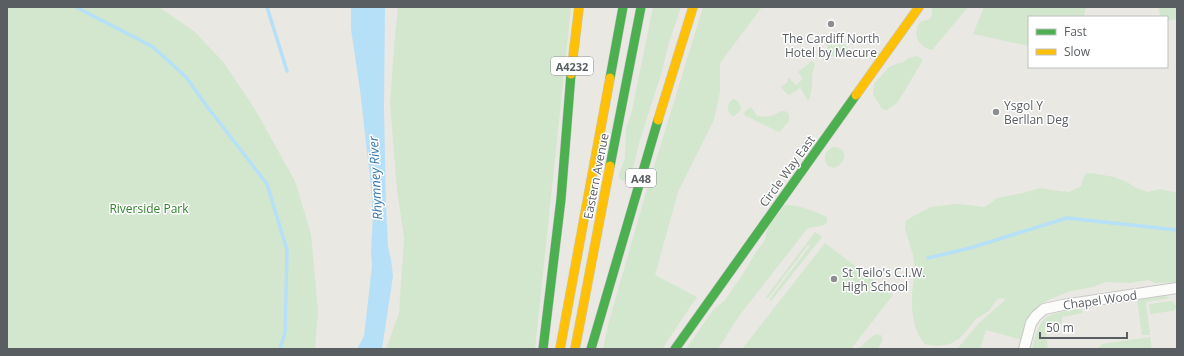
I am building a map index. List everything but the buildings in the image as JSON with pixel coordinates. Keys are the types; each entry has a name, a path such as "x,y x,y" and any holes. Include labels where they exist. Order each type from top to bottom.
{"main road":[{"name":"A4232","path":"568,125 569,96 579,7"},
{"path":"543,349 568,125 575,98 586,7"},
{"name":"Eastern Avenue","path":"560,349 624,7"},
{"name":"Eastern Avenue","path":"575,349 641,7"},
{"name":"A48","path":"591,349 626,227 693,7"},
{"name":"Circle Way East","path":"675,349 919,7"}],"street":[{"name":"Chapel Wood","path":"1024,349 1032,323 1036,316 1044,309 1063,304 1177,288"}],"green space":[{"name":"Riverside Park","path":"7,7 159,7 195,32 224,63 253,106 295,181 311,234 318,311 315,349 7,349"},
{"path":"398,7 571,7 535,349 386,349 399,313 404,238 397,190 390,103"},
{"path":"653,7 681,7 669,42 662,71 640,140 632,172 629,178 624,181 619,178 619,174 625,158 626,128 631,115"},
{"path":"703,7 762,7 720,63 720,92 714,120 678,192 655,275 697,297 662,349 603,349 608,325 645,196"},
{"path":"932,7 968,7 932,50 920,43 917,31 920,22 930,19"},
{"path":"984,7 1086,7 1084,16 1028,16 1028,46 973,34"},
{"path":"1159,7 1177,7 1177,19 1168,21 1168,16 1160,16"},
{"path":"836,41 843,43 849,49 844,53 823,60 818,52 827,48 828,44 835,46"},
{"path":"917,56 923,60 898,102 887,110 882,109 873,94 874,84 889,67"},
{"path":"812,61 815,65 812,74 811,92 808,101 800,87 788,95 781,87 788,82 787,79 789,78 796,85 803,79 798,72"},
{"path":"733,99 737,100 741,107 740,111 734,116 729,113 728,109 729,102"},
{"path":"751,107 757,116 769,116 785,111 789,114 789,121 779,132 744,115 745,111"},
{"path":"833,147 842,150 844,153 841,163 834,168 828,166 825,160 826,153"},
{"path":"1091,173 1114,177 1147,192 1161,189 1177,193 1177,282 1155,283 1148,280 1130,283 1106,282 1093,287 1071,291 1050,299 1032,312 1036,316 1026,341 986,330 980,349 957,349 978,324 1005,300 1003,298 997,299 989,311 977,318 960,338 950,344 938,346 925,344 920,338 915,327 912,309 915,269 913,255 905,229 906,221 931,207 958,204 985,207 997,198 1040,188 1069,192 1081,186 1085,174"},
{"path":"785,205 802,207 827,217 827,223 807,229 739,316 718,349 686,349 713,310 725,300 743,274 765,240 768,226"},
{"path":"815,232 822,237 771,301 769,300 810,246 808,245 768,298 766,297"},
{"path":"825,243 893,295 851,349 742,349"},
{"path":"1164,296 1170,298 1146,302 1150,335 1142,335 1137,300"},
{"path":"1172,301 1177,307 1173,311 1150,314 1149,304"},
{"path":"1081,308 1083,313 1062,317 1062,324 1048,327 1046,337 1048,349 1032,349 1039,328 1047,317 1052,314"},
{"path":"875,334 881,335 883,339 878,349 858,349"},
{"path":"1150,337 1152,349 1097,349 1103,344"}],"water":[{"name":"Rhymney River","path":"351,7 385,7 384,108 386,206 388,247 393,276 382,349 357,349 364,336 372,266 371,251 373,216 360,90 351,29"}],"waterway":[{"path":"76,7 153,47 186,77 267,184 287,250 285,333 280,349"},
{"path":"267,7 287,71"},
{"path":"928,258 970,248 1067,218 1177,230"}],"traffic: fast":[{"path":"610,78 623,7"},
{"path":"610,166 641,7"},
{"path":"543,349 561,199 571,74"},
{"path":"675,349 856,95"},
{"path":"591,349 658,120"}],"traffic: slow":[{"path":"571,74 579,7"},
{"path":"658,120 693,7"},
{"path":"856,95 919,7"},
{"path":"560,349 610,78"},
{"path":"575,349 610,166"}],"place":[{"name":"The Cardiff North Hotel by Mecure","path":"831,24"},
{"name":"Ysgol Y Berllan Deg","path":"996,112"},
{"name":"St Teilo's C.I.W. High School","path":"834,279"}]}
